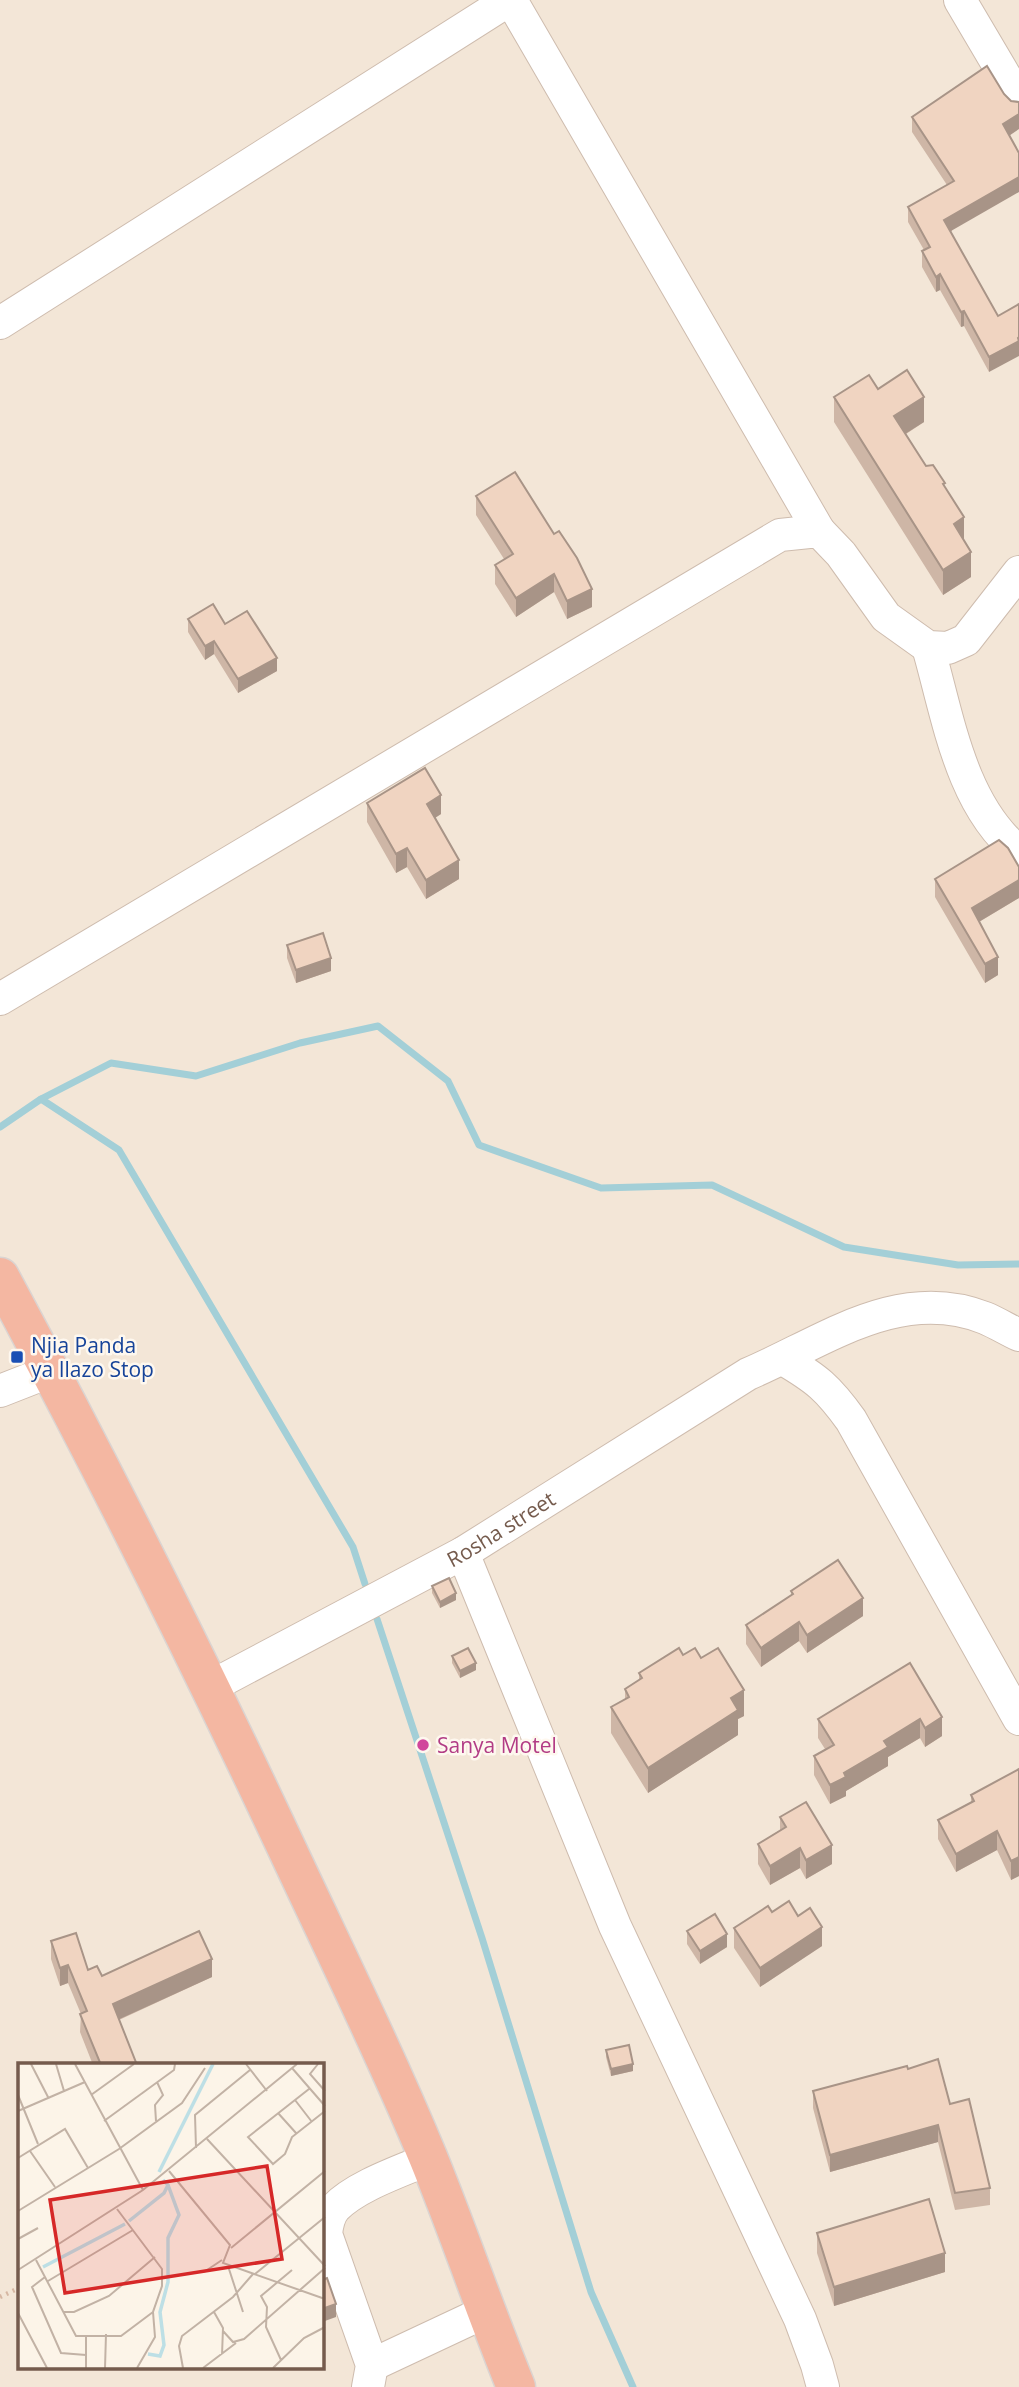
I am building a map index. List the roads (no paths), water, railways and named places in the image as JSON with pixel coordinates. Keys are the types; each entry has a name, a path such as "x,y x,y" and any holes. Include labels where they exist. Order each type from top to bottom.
{"highway":[{"path":"0,1277 51,1371 210,1687 383,2053 429,2159 485,2312 516,2387"}],"street":[{"path":"0,323 510,0 819,531 841,554 886,617 928,647 948,648 966,640 1015,584"},
{"path":"960,0 1019,100"},
{"path":"0,999 780,535 819,531"},
{"path":"928,647 968,781 985,814 1004,840 1019,852"},
{"name":"Rosha street","path":"210,1687 463,1553 748,1374 856,1322 912,1309 940,1308 974,1315 1019,1335"},
{"path":"783,1359 816,1379 851,1419 1009,1677 1019,1718"},
{"path":"0,1391 51,1371"},
{"path":"463,1553 615,1926 800,2319 823,2387"},
{"path":"429,2159 372,2184 346,2199 333,2210 328,2221 326,2234 370,2376 485,2312"}],"waterway":[{"path":"41,1099 111,1063 196,1076 300,1043 378,1026 448,1081 479,1145 601,1188 712,1185 844,1247 958,1265 1019,1264"},
{"path":"0,1127 41,1099 119,1150 353,1547 365,1584"},
{"path":"377,1619 482,1938 591,2292 633,2387"}],"place":[{"name":"Njia Panda ya Ilazo Stop","path":"17,1357"},
{"name":"Sanya Motel","path":"423,1745"}]}
